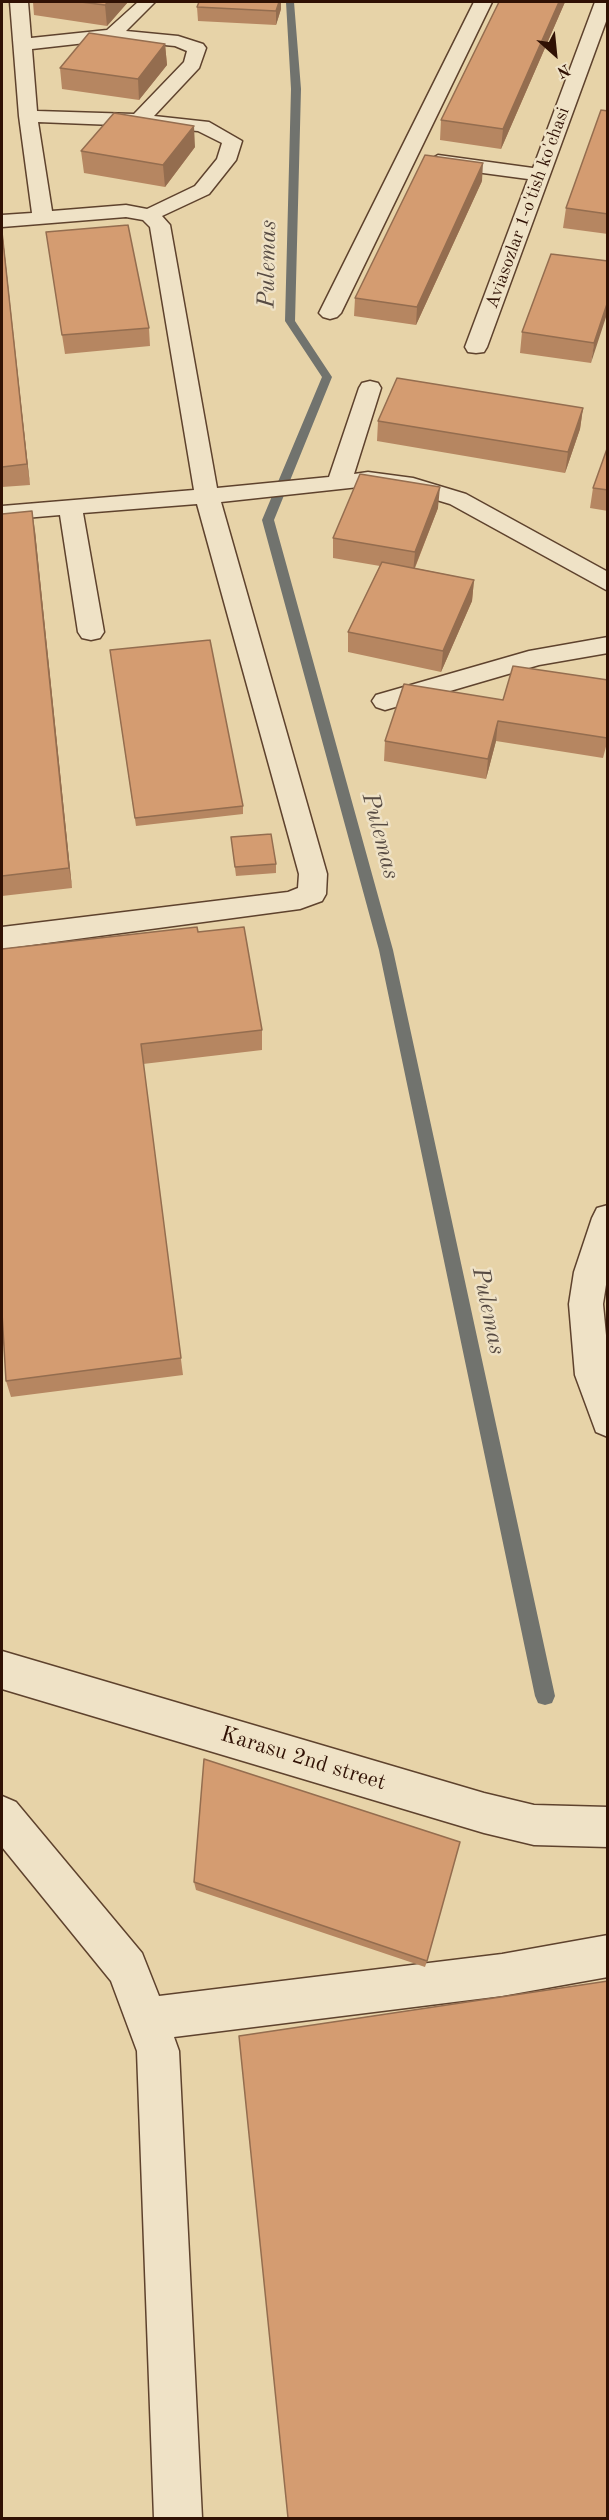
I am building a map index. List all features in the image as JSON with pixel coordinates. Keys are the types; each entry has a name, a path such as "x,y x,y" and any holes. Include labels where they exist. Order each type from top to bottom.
{"street":[{"path":"19,2 28,116 43,218"},
{"path":"112,35 147,2"},
{"path":"330,313 483,2"},
{"name":"Aviasozlar 1-o'tish ko'chasi","path":"476,347 604,2"},
{"path":"24,44 112,35 178,41 197,48 192,64 139,120"},
{"path":"28,116 139,120 202,126 232,141 226,160 202,190 149,215"},
{"path":"407,157 540,175"},
{"path":"2,221 126,211 149,215 160,225 207,496 313,874 312,894 290,902 2,938"},
{"path":"339,483 370,388"},
{"path":"2,513 263,492 368,479 413,485 458,499 608,583"},
{"path":"70,506 91,632"},
{"path":"385,701 538,657 608,645"},
{"path":"608,1218 591,1272 586,1304 592,1374 608,1421"},
{"name":"Karasu 2nd street","path":"2,1670 484,1813 534,1825 608,1827"},
{"path":"2,1816 127,1968 158,2051 178,2518"},
{"path":"145,2019 502,1975 608,1956"}],"building":[{"path":"81,2 108,2 105,5"},
{"path":"199,2 279,2 276,11 197,7"},
{"path":"499,2 559,2 503,129 441,120"},
{"path":"89,33 165,44 138,79 60,68"},
{"path":"601,110 608,111 608,214 566,208"},
{"path":"114,113 194,126 163,165 81,151"},
{"path":"425,155 483,163 417,307 355,298"},
{"path":"128,225 149,328 62,335 46,232"},
{"path":"2,232 27,464 2,467"},
{"path":"551,254 608,261 608,301 594,343 522,332"},
{"path":"397,378 583,408 568,452 378,421"},
{"path":"608,446 608,490 593,488"},
{"path":"360,474 440,487 415,552 333,538"},
{"path":"32,511 69,868 2,876 2,514"},
{"path":"382,562 474,580 443,651 348,632"},
{"path":"210,640 243,806 135,818 110,650"},
{"path":"513,666 608,680 607,738 498,721 488,759 385,741 404,684 503,700"},
{"path":"271,834 276,864 235,867 231,837"},
{"path":"197,927 198,932 244,927 262,1030 141,1044 181,1358 6,1381 2,1313 2,949"},
{"path":"204,1759 460,1842 427,1961 194,1882"},
{"path":"608,1981 608,2518 288,2518 239,2036"}],"waterway":[{"name":"Pulemas","path":"290,2 296,89 290,321 327,377 268,520 386,950 545,1696"}]}
